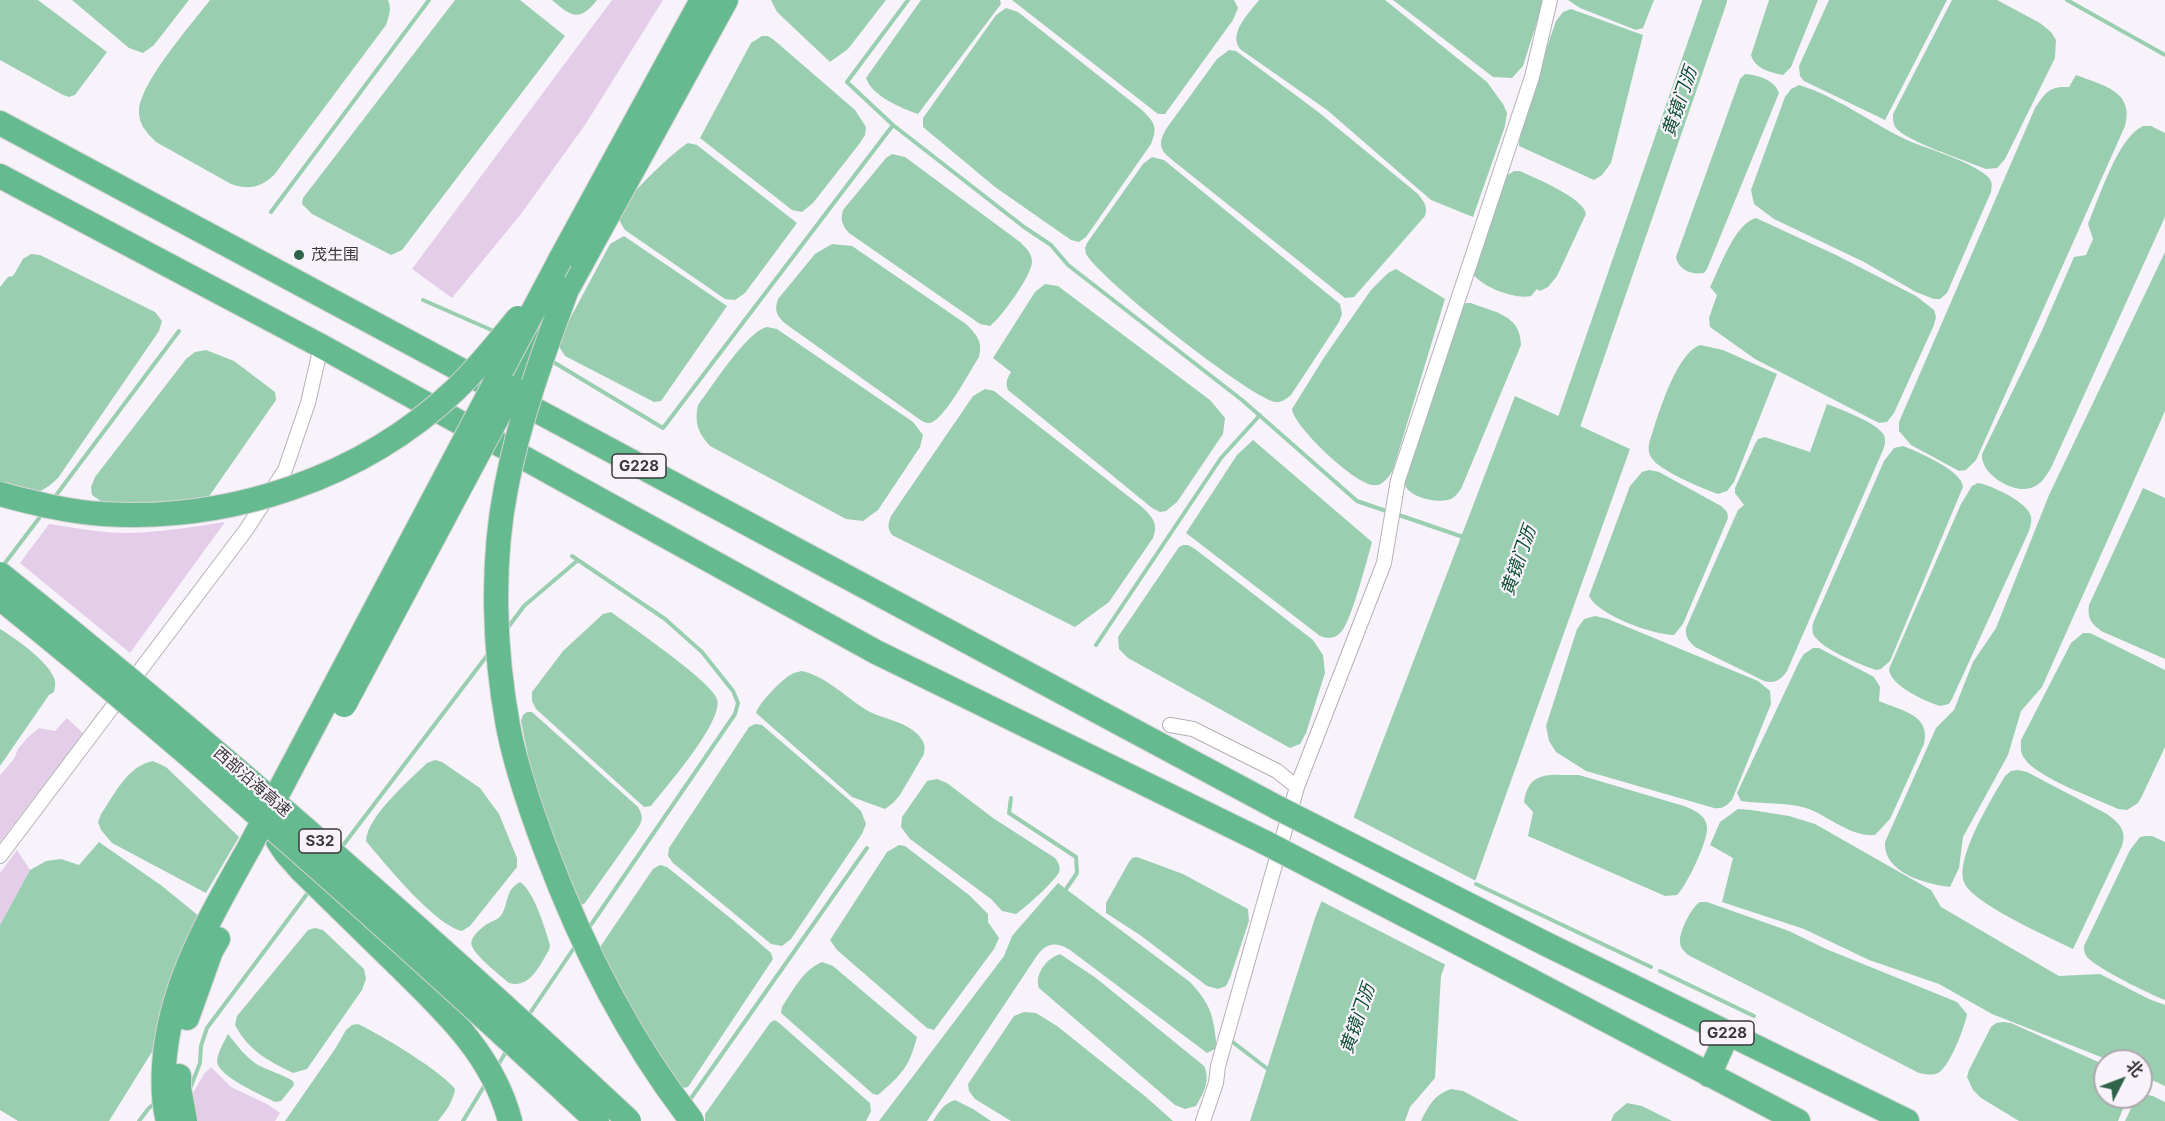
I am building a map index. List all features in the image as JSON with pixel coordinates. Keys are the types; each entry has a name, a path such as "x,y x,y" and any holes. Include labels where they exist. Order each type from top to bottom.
{"highway":[{"path":"185,1121 179,1088 179,1059 183,1032 190,1006 211,951 567,289 653,113 702,0"},
{"path":"168,1121 163,1083 169,1023 180,984 200,938 560,260 726,0"},
{"name":"G228","path":"0,123 1278,808 1546,944 1907,1121"},
{"name":"G228","path":"0,176 321,346 876,651 1264,842 1798,1121"},
{"path":"0,494 43,505 103,514 169,513 232,505 279,494 334,472 384,445 455,390 503,336 560,260"},
{"path":"567,289 545,347 526,408 506,489 497,568 498,648 508,728 529,805 556,879 587,952 623,1019 664,1085 692,1121"},
{"name":"西部沿海高速","path":"0,574 245,776 476,979 629,1121"},
{"name":"西部沿海高速","path":"0,598 425,962 597,1121"},
{"path":"277,833 279,843 302,871 453,1020 477,1050 494,1079 506,1105 510,1121"},
{"path":"1708,1075 1728,1033"}],"street":[{"path":"1203,1121 1216,1083 1218,1066 1297,787 1384,563 1398,480 1532,77 1550,0"},
{"path":"0,856 246,530 285,470 308,403 321,346"},
{"path":"1170,725 1193,729 1277,771 1297,787"}],"shaded area":[{"path":"612,0 663,0 585,125 521,214 452,298 412,269"},
{"path":"225,522 130,653 20,563 49,524 128,533"},
{"path":"67,718 83,733 0,842 0,775 14,759 18,749 27,738 39,728 55,731"},
{"path":"17,850 30,870 0,925 0,873"},
{"path":"211,1067 231,1087 267,1104 280,1113 275,1121 196,1121 191,1096"}],"water":[{"path":"0,0 38,0 107,52 75,95 69,97 63,95 0,60"},
{"path":"72,0 189,0 154,45 143,53 129,48"},
{"path":"210,0 388,0 390,6 386,25 274,175 254,187 231,184 156,142 146,132 140,120 139,110 142,98 149,84 168,53"},
{"path":"455,0 520,0 565,36 402,250 391,255 312,214 302,204 303,198"},
{"path":"552,0 597,0 585,12 575,15"},
{"path":"771,0 886,0 848,49 830,62 777,12"},
{"path":"921,0 1000,0 1001,4 918,114 881,96 866,78"},
{"path":"1012,0 1234,0 1238,8 1233,20 1165,114 1158,114"},
{"path":"1259,0 1385,0 1487,82 1507,113 1505,126 1473,217 1431,200 1327,110 1240,49 1236,36 1238,30"},
{"path":"1393,0 1544,0 1523,66 1512,78 1493,77"},
{"path":"1568,0 1654,0 1643,28 1636,30 1580,8"},
{"path":"1769,0 1818,0 1791,67 1783,75 1759,67 1751,55"},
{"path":"1829,0 1947,0 1885,120 1804,81 1800,76 1799,66"},
{"path":"1952,0 1997,0 2040,23 2051,32 2056,40 2055,58 2005,159 1997,168 1986,169 1924,144 1901,133 1894,123 1893,114"},
{"path":"1006,8 1018,12 1142,110 1154,125 1151,144 1086,237 1079,242 1071,240 995,187 923,127 923,118 996,15"},
{"path":"1571,9 1643,35 1611,163 1602,175 1594,180 1519,146 1520,125 1556,21 1563,12"},
{"path":"762,36 768,36 774,40 855,110 866,127 865,135 860,143 813,203 802,212 792,210 700,138 751,43"},
{"path":"1229,50 1236,51 1317,111 1418,194 1425,204 1425,216 1354,297 1345,298 1171,159 1162,149 1161,140 1166,129 1217,59"},
{"path":"1745,74 1765,79 1777,88 1779,93 1707,269 1704,273 1690,272 1677,262 1676,257 1740,79"},
{"path":"2076,75 2106,86 2121,97 2127,114 2125,126 1976,460 1966,470 1959,471 1911,445 1899,431 1899,422 2035,108 2052,89 2069,87"},
{"path":"1799,85 1841,103 1907,140 1970,165 1990,180 1991,192 1947,293 1940,299 1916,292 1864,262 1774,219 1754,204 1751,190 1785,97 1791,89"},
{"path":"2143,126 2151,126 2165,133 2165,217 2051,468 2035,487 2015,488 1999,481 1986,469 1982,454 2040,335 2074,257 2086,255 2093,239 2088,224 2110,169 2125,142"},
{"path":"688,143 697,145 797,223 745,293 735,300 725,299 625,230 620,220 619,213 639,187"},
{"path":"892,154 905,157 1020,242 1030,253 1031,268 1022,286 990,326 980,324 849,233 842,222 843,210 886,158"},
{"path":"1152,157 1164,160 1340,304 1342,314 1339,322 1291,395 1283,400 1275,402 1259,395 1206,359 1117,287 1086,254 1087,243 1143,164"},
{"path":"1514,171 1520,171 1547,183 1568,195 1583,208 1586,214 1557,276 1548,287 1540,291 1537,289 1531,296 1525,297 1491,288 1473,274 1506,176"},
{"path":"1756,218 1916,296 1934,310 1936,317 1934,325 1894,413 1887,422 1879,423 1755,359 1710,327 1709,318 1717,295 1710,287 1734,237 1748,222"},
{"path":"624,236 727,306 661,401 654,402 565,356 558,345 559,339 610,244"},
{"path":"832,244 852,246 966,324 978,339 979,357 948,406 934,421 927,423 919,419 790,327 778,315 776,308 778,299 815,254"},
{"path":"2165,252 2165,411 2042,687 2021,711 2008,755 1963,837 1959,868 1950,887 1918,880 1898,869 1891,862 1886,853 1885,842 1936,728 1954,710 1973,662 1996,628 2049,495"},
{"path":"31,254 40,255 155,312 162,321 159,331 58,478 43,490 25,493 0,489 0,287 8,277 13,276 23,259"},
{"path":"1396,269 1445,299 1393,470 1382,483 1372,485 1363,482 1326,453 1303,428 1292,409 1325,356 1371,290 1388,273"},
{"path":"1045,284 1058,286 1210,400 1225,418 1223,434 1177,502 1166,511 1160,512 1152,508 1008,390 1007,381 1011,372 993,358 1035,292"},
{"path":"1466,303 1505,316 1516,327 1521,345 1461,489 1451,499 1439,501 1424,499 1411,493 1404,483 1460,308"},
{"path":"767,327 777,329 913,422 923,435 920,447 878,510 863,521 846,519 710,446 702,437 696,417 698,405 740,349 750,338"},
{"path":"1700,345 1723,350 1777,374 1734,482 1727,491 1718,494 1666,470 1654,461 1649,451 1649,444 1668,388 1683,361"},
{"path":"206,350 234,361 275,392 276,400 203,505 115,511 92,495 91,487 95,477 186,359 195,352"},
{"path":"985,389 994,391 1142,507 1154,521 1153,538 1109,602 1075,627 892,535 889,530 891,516 973,396"},
{"path":"1515,396 1630,449 1441,976 1435,1078 1410,1107 1405,1121 1250,1121 1315,918"},
{"path":"1827,404 1858,417 1880,430 1884,435 1885,444 1787,671 1777,680 1764,681 1695,647 1687,637 1686,628 1738,510 1744,505 1735,493 1735,488 1758,439 1765,437 1810,452"},
{"path":"1253,440 1372,542 1345,626 1334,637 1320,636 1186,533 1237,455"},
{"path":"1903,446 1948,468 1961,481 1963,487 1890,661 1881,669 1876,670 1835,652 1820,642 1812,631 1813,623 1884,461 1894,448"},
{"path":"1649,470 1659,472 1721,506 1727,512 1728,518 1683,624 1674,635 1653,632 1627,623 1603,610 1589,596 1630,486 1642,472"},
{"path":"1978,483 1998,490 2020,503 2030,514 2031,523 1952,699 1949,704 1940,706 1902,687 1895,681 1889,669 1961,504 1972,486"},
{"path":"2143,488 2165,498 2165,659 2101,631 2089,617 2089,605"},
{"path":"1183,545 1195,549 1313,640 1323,655 1325,673 1306,733 1300,744 1290,748 1128,658 1119,649 1118,637 1179,547"},
{"path":"611,612 686,667 712,691 717,699 717,709 703,738 651,806 644,807 536,709 532,701 532,692 563,651 603,614"},
{"path":"1595,616 1608,619 1758,681 1770,691 1771,704 1732,800 1726,805 1714,808 1586,771 1556,752 1549,741 1546,726 1577,629 1584,619"},
{"path":"0,629 45,664 51,671 55,684 54,692 49,695 0,766"},
{"path":"2083,633 2090,633 2165,670 2165,747 2138,803 2127,810 2118,809 2053,780 2031,765 2021,752 2021,740 2071,643"},
{"path":"1813,648 1819,648 1874,677 1880,687 1879,701 1905,711 1919,720 1923,726 1924,744 1890,819 1875,835 1857,833 1806,808 1741,801 1737,793 1800,660"},
{"path":"802,671 829,683 870,712 910,728 923,741 924,754 900,795 885,809 852,797 756,713 766,698 783,681 793,673"},
{"path":"527,712 532,712 638,807 642,815 638,828 582,905 547,820 531,771 521,721"},
{"path":"755,724 762,725 848,799 861,811 866,824 862,834 791,939 782,946 771,944 673,863 668,856 669,848 749,727"},
{"path":"435,760 442,762 480,788 499,814 517,858 517,867 470,926 462,931 438,918 425,906 366,841 368,831 381,810 427,763"},
{"path":"153,761 166,767 239,837 206,893 112,843 101,830 98,822 101,814 122,782 136,769"},
{"path":"2011,771 2027,772 2107,814 2123,831 2122,846 2073,949 1996,910 1981,900 1964,882 1965,858 1976,828 2005,776"},
{"path":"1579,775 1684,806 1702,816 1706,823 1707,833 1701,852 1677,895 1665,896 1528,836 1533,812 1524,802 1531,784 1544,776"},
{"path":"937,779 947,783 993,818 1057,861 1060,868 1056,876 1016,914 1002,911 991,899 910,839 901,827 902,817 927,781"},
{"path":"1738,809 1789,816 1815,824 1931,890 1941,907 2059,976 2100,974 2165,1005 2165,1086 2153,1080 2153,1049 2093,1049 2093,1054 1992,1014 1939,984 1869,960 1804,929 1722,902 1733,858 1710,845 1720,822"},
{"path":"2152,836 2165,842 2165,1000 2104,969 2089,959 2084,950 2130,850 2140,837"},
{"path":"99,842 162,886 205,921 196,981 109,1121 18,1121 0,1110 0,925 30,870 46,861 61,859 79,865"},
{"path":"899,845 905,846 969,895 988,914 988,922 999,938 994,949 934,1030 927,1028 837,950 830,940 887,852"},
{"path":"1137,857 1183,874 1248,909 1249,921 1226,986 1218,989 1207,986 1140,935 1106,913 1106,903 1129,862 1132,858"},
{"path":"660,865 667,867 734,921 771,953 773,959 688,1087 681,1088 638,1019 600,947 653,869"},
{"path":"520,882 534,901 550,945 534,974 529,979 516,984 509,983 489,966 474,950 471,943 485,925 500,916 510,892"},
{"path":"1058,883 1190,982 1203,998 1210,1012 1217,1048 1207,1053 1070,950 1060,945 1051,945 1043,949 1036,957 927,1121 879,1121 1004,956 1012,936"},
{"path":"1700,902 1707,902 1789,931 1826,949 1957,1002 1967,1014 1960,1037 1947,1064 1936,1074 1919,1073 1688,955 1682,949 1680,938 1690,914"},
{"path":"315,928 323,930 364,969 366,979 362,990 307,1069 293,1073 260,1054 246,1042 235,1025 237,1016 308,930"},
{"path":"1060,954 1096,978 1204,1066 1206,1082 1196,1106 1185,1109 1175,1105 1039,988 1038,977 1043,967"},
{"path":"822,962 833,966 917,1037 911,1056 903,1070 878,1095 873,1094 781,1013 782,1007 799,981 809,970"},
{"path":"1024,1012 1036,1013 1057,1026 1173,1121 1011,1121 975,1099 969,1091 968,1084 1014,1016"},
{"path":"774,1020 870,1103 871,1111 866,1121 705,1121 705,1114"},
{"path":"1996,1023 2011,1023 2093,1060 2093,1109 2123,1109 2118,1121 2019,1121 1981,1098 1973,1090 1967,1077 1991,1027"},
{"path":"358,1024 424,1063 455,1089 451,1102 438,1121 285,1121 346,1030"},
{"path":"228,1034 253,1062 293,1081 294,1085 281,1101 275,1102 241,1084 219,1067 217,1061"},
{"path":"1451,1089 1463,1091 1519,1121 1421,1121 1433,1101"},
{"path":"2153,1096 2165,1102 2165,1121 2125,1121 2131,1109 2153,1109"},
{"path":"955,1100 991,1121 933,1121 945,1106"},
{"path":"1627,1103 1642,1106 1672,1121 1611,1121 1614,1114"}],"pier":[{"path":"1351,816 1478,882 1448,966 1319,900"}],"waterway":[{"path":"271,212 429,0"},
{"path":"908,0 847,82 893,125 1024,227 1051,245 1068,265 1242,400 1357,501 1389,512"},
{"name":"黄镜门沥","path":"1559,451 1715,0"},
{"path":"2067,0 2165,55"},
{"path":"550,360 663,428 893,125"},
{"path":"423,300 496,332"},
{"path":"54,498 179,331"},
{"path":"1096,645 1221,458 1260,415"},
{"path":"2,567 43,513"},
{"path":"1396,514 1466,538"},
{"path":"572,556 665,619 702,652 733,691 738,703 735,714 588,929"},
{"path":"506,630 524,606 578,560"},
{"path":"341,848 489,653"},
{"path":"1011,798 1009,813 1076,857 1077,873 1064,892"},
{"path":"689,1101 867,848"},
{"path":"1476,884 1651,967"},
{"path":"189,1088 200,1063 201,1046 207,1028 310,890"},
{"path":"528,1016 576,945"},
{"path":"1660,971 1754,1016"},
{"path":"1230,1040 1269,1070"},
{"path":"497,1067 507,1050"},
{"path":"463,1121 486,1083"},
{"path":"139,1121 155,1103"}],"place":[{"name":"茂生围","path":"299,255"}]}
